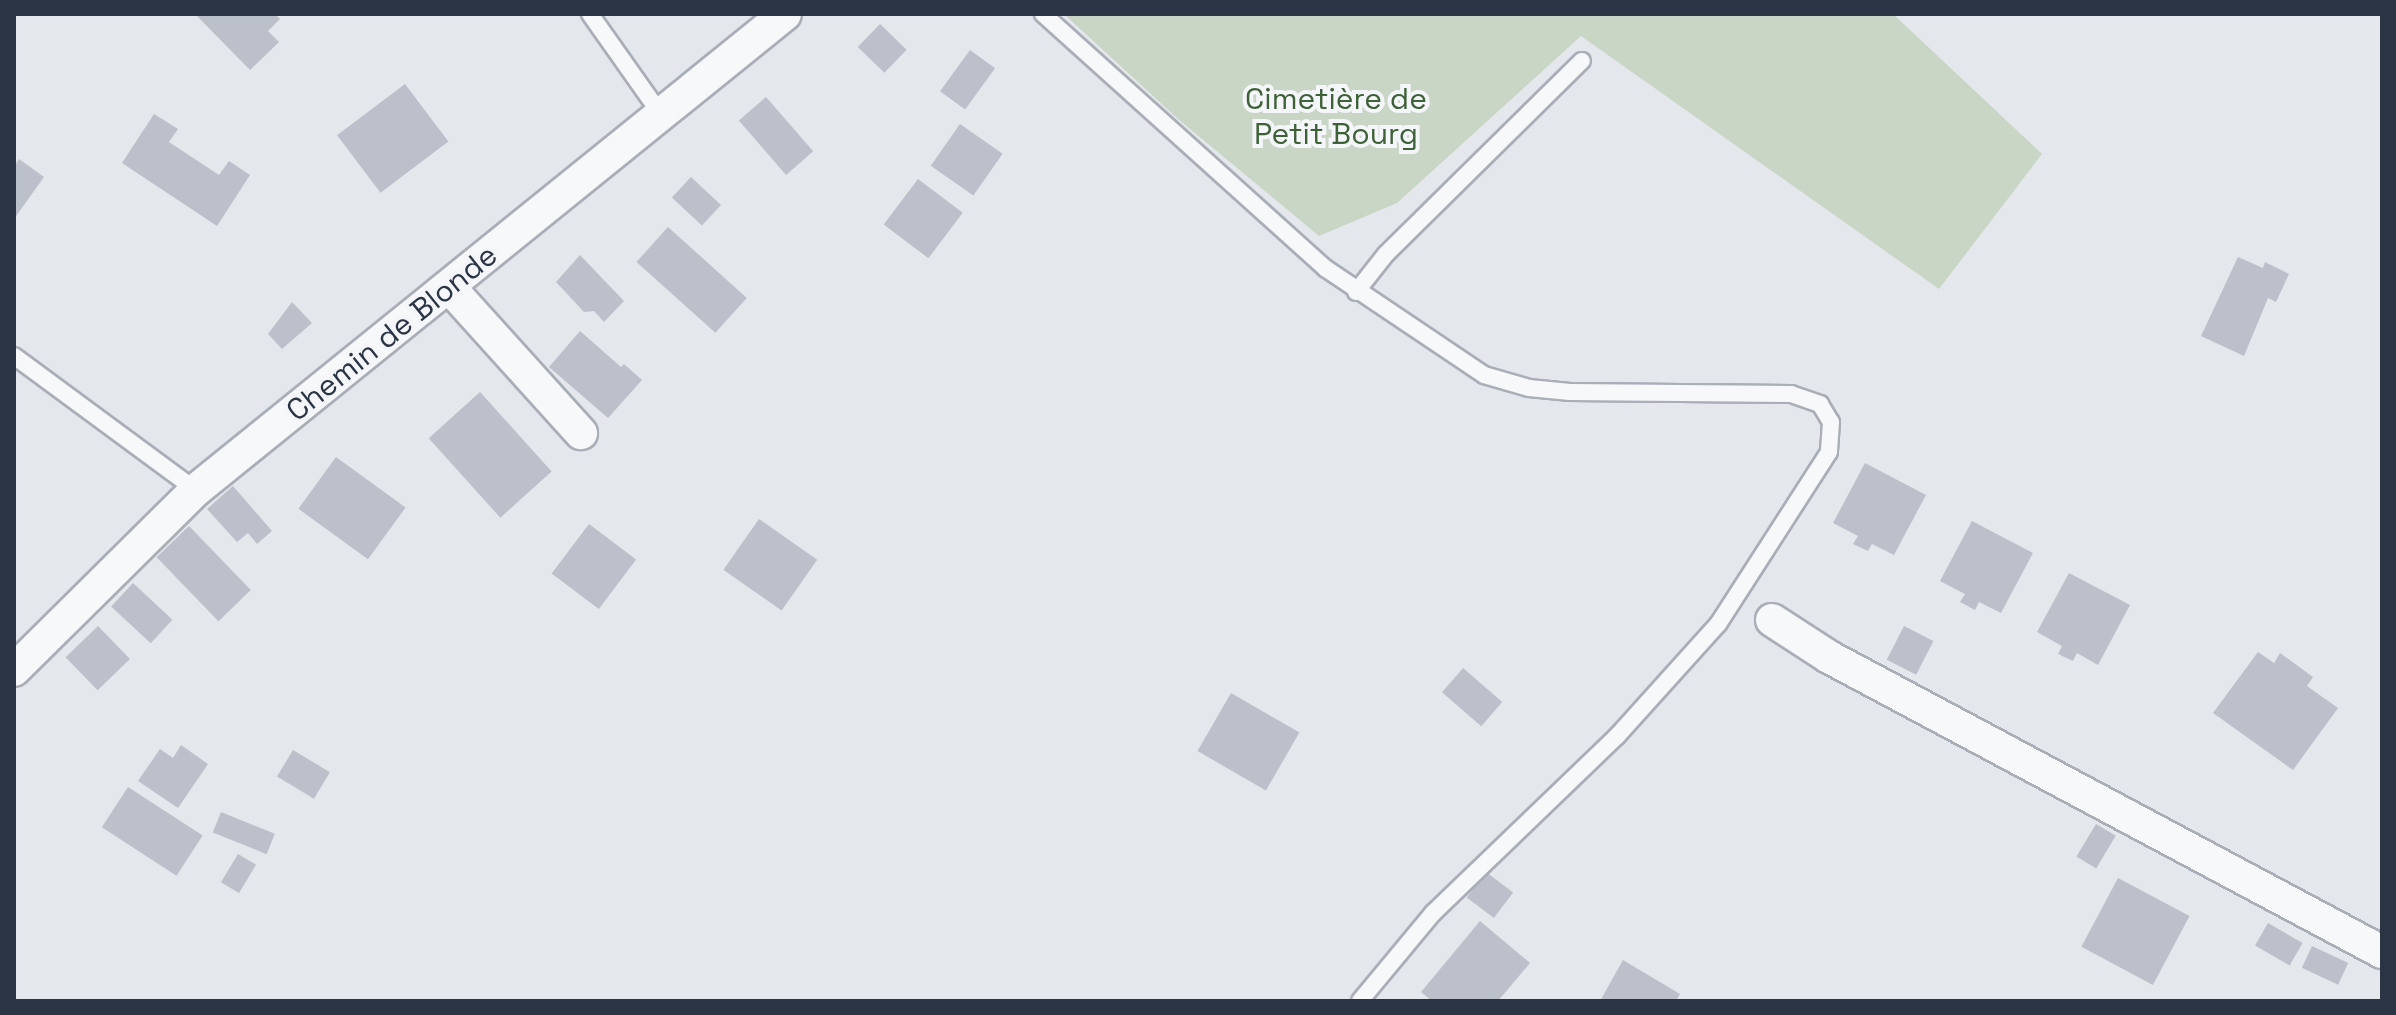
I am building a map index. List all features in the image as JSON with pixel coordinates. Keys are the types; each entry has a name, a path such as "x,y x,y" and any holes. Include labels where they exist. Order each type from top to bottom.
{"street":[{"name":"Chemin de Blonde","path":"14,670 196,490 785,14"},
{"path":"449,287 581,433"},
{"path":"1772,620 1829,657 2382,952"}],"lane":[{"path":"590,14 662,116"},
{"path":"1043,14 1356,292 1484,375 1529,388 1570,392 1791,394 1820,404 1831,422 1829,452 1718,624 1617,736 1433,913 1360,1001"},
{"path":"1356,292 1386,254 1582,61"},
{"path":"14,356 196,490"}],"green space":[{"name":"Cimetière de Petit Bourg","path":"1064,14 1893,14 2042,154 1939,289 1581,36 1397,203 1319,236 1178,119"}],"building":[{"path":"195,14 275,14 280,19 268,31 279,42 250,70"},
{"path":"880,24 907,50 884,73 858,47"},
{"path":"970,50 995,68 965,109 940,91"},
{"path":"405,84 448,142 380,193 337,135"},
{"path":"766,97 813,151 786,175 739,121"},
{"path":"154,114 178,129 169,142 219,175 229,161 250,175 217,226 122,163"},
{"path":"960,124 1003,154 973,196 931,166"},
{"path":"19,159 44,177 14,219 14,167"},
{"path":"691,177 721,205 702,225 672,197"},
{"path":"918,179 963,213 928,258 884,225"},
{"path":"668,227 747,298 715,333 637,262"},
{"path":"580,255 624,301 604,322 594,311 584,312 556,282"},
{"path":"2238,257 2263,268 2265,262 2289,274 2276,302 2268,298 2244,356 2201,336"},
{"path":"292,302 312,323 282,349 268,334"},
{"path":"580,331 621,367 624,364 642,380 608,418 549,367"},
{"path":"480,392 552,472 500,518 429,438"},
{"path":"336,457 406,508 368,559 298,509"},
{"path":"1865,463 1926,495 1894,555 1872,544 1868,551 1853,544 1858,536 1833,523"},
{"path":"233,486 272,531 257,544 248,533 237,542 207,509"},
{"path":"759,519 817,560 782,611 723,570"},
{"path":"1972,521 2033,553 2001,613 1979,602 1975,610 1960,602 1965,594 1940,581"},
{"path":"589,524 636,560 599,609 552,574"},
{"path":"189,526 251,590 218,621 157,557"},
{"path":"2069,573 2130,605 2098,665 2077,653 2073,661 2058,654 2062,646 2037,632"},
{"path":"133,583 172,620 151,643 111,606"},
{"path":"98,626 130,659 98,690 66,657"},
{"path":"1904,626 1933,641 1916,675 1887,660"},
{"path":"2258,652 2274,663 2280,653 2313,677 2307,686 2338,708 2293,770 2213,713"},
{"path":"1463,668 1502,702 1481,726 1442,692"},
{"path":"1231,693 1299,732 1266,791 1198,751"},
{"path":"181,745 208,764 178,808 138,781 160,749 173,758"},
{"path":"293,750 330,772 314,799 277,777"},
{"path":"128,787 203,835 176,876 102,827"},
{"path":"221,812 275,834 267,854 213,832"},
{"path":"2096,824 2116,836 2096,868 2076,857"},
{"path":"238,854 256,865 239,893 221,882"},
{"path":"1486,872 1513,892 1494,918 1467,898"},
{"path":"2118,878 2190,916 2153,985 2081,947"},
{"path":"1480,921 1530,963 1498,1001 1432,1001 1421,992"},
{"path":"2268,923 2303,943 2290,966 2255,946"},
{"path":"2312,946 2348,963 2338,985 2302,968"},
{"path":"1623,960 1680,994 1676,1001 1600,1001"}]}
